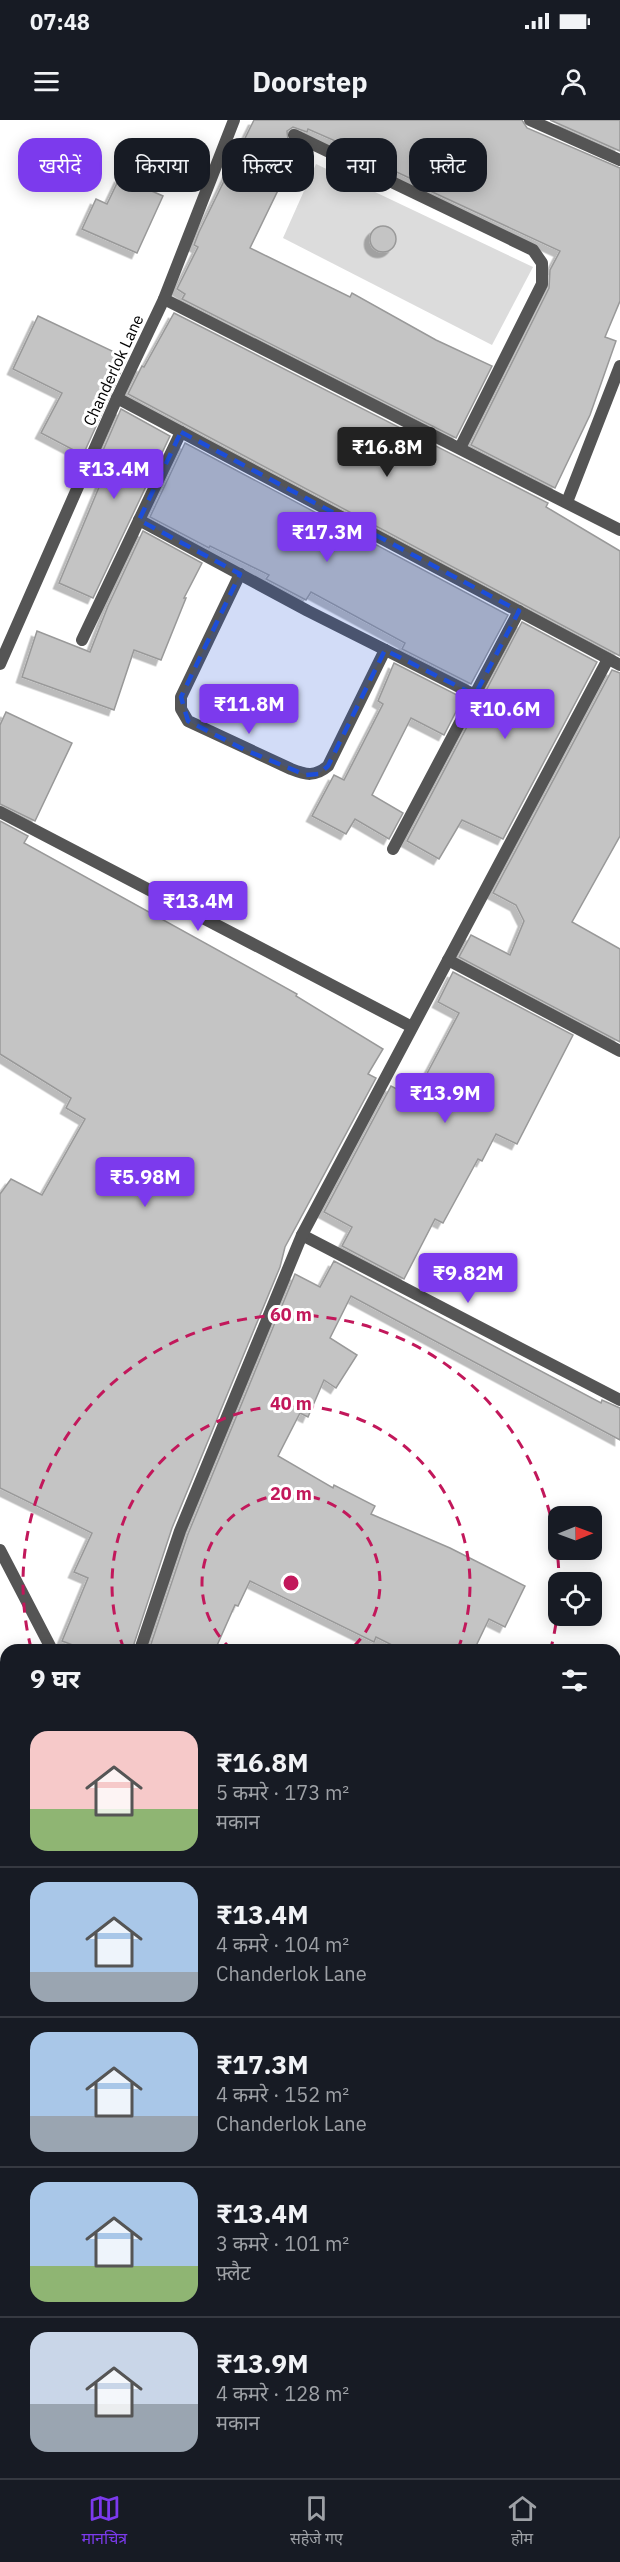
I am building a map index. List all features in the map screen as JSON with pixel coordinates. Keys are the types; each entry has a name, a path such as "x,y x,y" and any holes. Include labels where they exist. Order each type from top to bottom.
{"street":[{"name":"Chanderlok Lane","path":"0,664 117,398 164,299 234,120"},
{"path":"530,120 620,160"},
{"path":"294,135 533,250 542,263 542,284 460,448"},
{"path":"164,299 620,530"},
{"path":"567,502 620,366"},
{"path":"117,398 620,665"},
{"path":"82,640 181,432"},
{"path":"140,520 475,696"},
{"path":"240,574 181,697 181,709 188,722 306,775 319,774 328,766 385,650"},
{"path":"393,849 519,611"},
{"path":"142,1644 180,1531 302,1235 410,1026 448,960 608,658"},
{"path":"0,812 410,1026"},
{"path":"448,960 620,1051"},
{"path":"302,1235 620,1400"},
{"path":"0,1550 49,1644"}],"highlighted area":[{"path":"181,432 519,611 475,695 385,650 328,766 319,774 306,775 245,750 188,721 181,697 240,574 139,520"}],"shaded area":[{"path":"316,164 326,169 326,192 375,192 533,267 492,345 283,238 304,192 314,192"}],"building":[{"path":"254,120 522,120 527,128 620,168 620,301 605,337 616,341 590,415 555,488 471,445 549,288 550,270 560,251 432,192 487,192 487,138 409,138 409,178 397,172 397,138 329,138 308,129 307,132 293,127 287,131 288,138 245,138"},
{"path":"550,120 620,120 620,151"},
{"path":"222,185 222,192 277,192 250,248 350,297 352,293 436,340 492,366 456,438 182,299 185,294 177,289 198,247 194,245"},
{"path":"114,189 114,192 154,192 163,196 137,253 82,229 96,199 107,204"},
{"path":"383,226 392,230 396,239 392,248 383,252 374,248 370,239 374,230"},
{"path":"174,313 548,503 546,507 620,551 620,656 128,394"},
{"path":"38,316 127,358 83,455 41,433 62,393 13,369"},
{"path":"121,409 170,436 93,598 59,583 107,468 98,462"},
{"path":"185,443 508,615 471,684 402,649 405,643 311,592 306,600 266,579 269,575 210,546 209,548 150,517"},
{"path":"143,531 202,563 184,598 186,598 161,660 134,650 114,710 22,677 37,631 90,652 108,606"},
{"path":"522,622 597,662 503,839 462,820 439,859 407,841"},
{"path":"394,663 463,698 444,735 411,718 372,795 403,813 389,839 355,819 346,834 312,816 334,775 344,780 383,704 378,701"},
{"path":"612,670 620,673 620,836 572,922 620,949 620,1042 459,957 471,935 510,955 524,921 516,905 493,893"},
{"path":"6,712 72,743 35,821 0,804 0,725"},
{"path":"0,821 28,836 24,843 297,994 296,996 383,1049 368,1074 376,1078 285,1247 280,1267 172,1528 134,1644 70,1644 62,1641 88,1578 74,1572 92,1533 0,1488 0,1194 11,1179 42,1195 85,1119 66,1108 71,1098 0,1054"},
{"path":"453,972 573,1035 517,1144 496,1134 482,1161 478,1159 443,1223 435,1219 404,1279 342,1246 352,1227 324,1212 391,1086 414,1098 459,1013 438,1002"},
{"path":"334,1261 601,1403 602,1400 620,1408 620,1440 351,1296 330,1338 357,1355 336,1388 324,1380 308,1417 300,1413 278,1456 333,1488 334,1485 375,1506 371,1514 450,1548 525,1586 505,1627 489,1619 477,1644 390,1644 376,1637 374,1642 250,1581 238,1606 235,1605 218,1644 151,1644 188,1534 295,1274 320,1287"}]}
